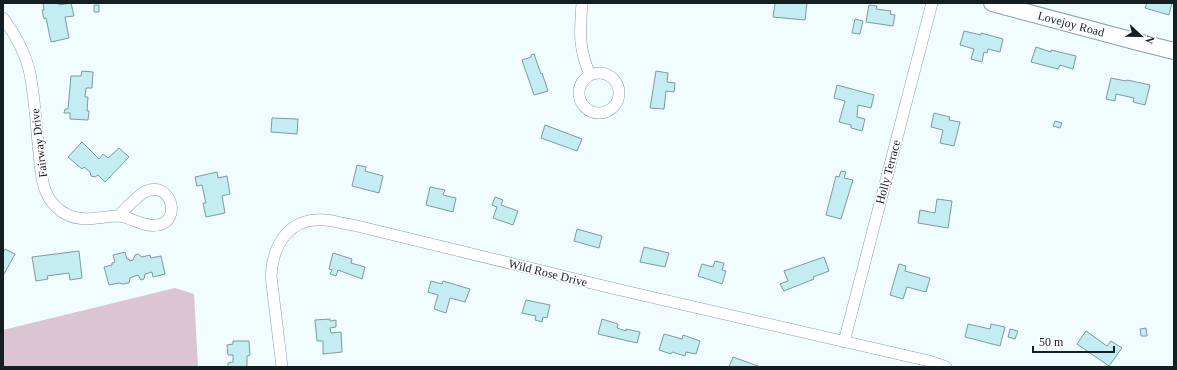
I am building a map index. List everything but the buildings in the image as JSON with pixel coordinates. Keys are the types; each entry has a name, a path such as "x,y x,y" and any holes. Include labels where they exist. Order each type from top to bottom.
{"main road":[{"name":"Lovejoy Road","path":"992,3 1174,51"}],"street":[{"path":"582,3 580,44 583,58 590,75"},
{"name":"Holly Terrace","path":"844,342 932,3"},
{"name":"Fairway Drive","path":"3,18 19,42 27,61 32,91 41,174 49,198 60,210 75,218 102,219 118,216 152,226 160,225 170,217 172,210 171,202 167,195 161,190 149,190 142,194 118,216"},
{"name":"Wild Rose Drive","path":"282,367 271,276 272,262 276,250 286,233 312,220 325,220 353,225 616,289 929,361 946,367"}],"shaded area":[{"path":"175,288 194,294 198,367 3,367 3,330"}]}
